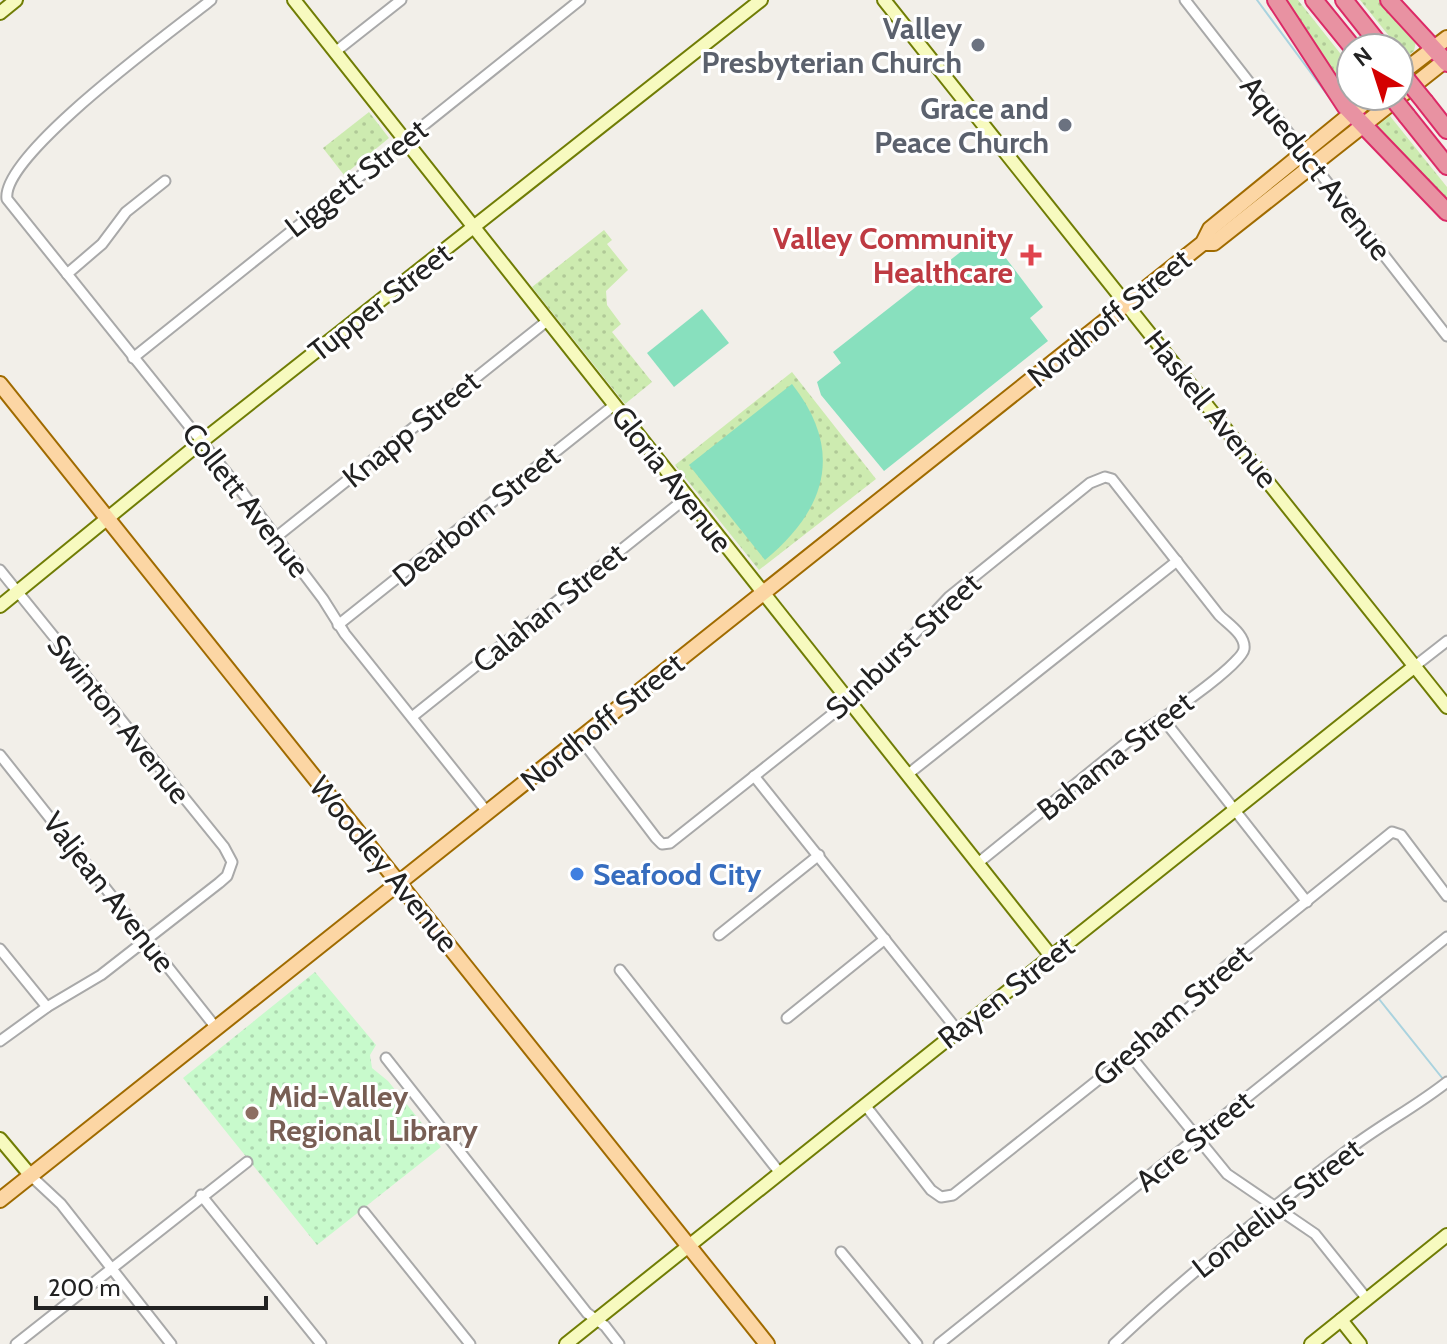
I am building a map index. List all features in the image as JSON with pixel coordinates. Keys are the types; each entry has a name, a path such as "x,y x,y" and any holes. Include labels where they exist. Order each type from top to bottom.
{"highway":[{"path":"1276,0 1357,120 1447,212"},
{"path":"1314,0 1340,32"},
{"path":"1344,0 1369,32"},
{"path":"1389,0 1444,54"},
{"path":"1415,90 1447,130"},
{"path":"1404,112 1447,166"}],"main road":[{"name":"Nordhoff Street","path":"0,1200 1203,243 1214,243 1306,159 1444,54"},
{"path":"1415,66 1444,54"},
{"name":"Nordhoff Street","path":"1357,120 1362,112"},
{"name":"Woodley Avenue","path":"0,384 767,1344"}],"street":[{"path":"0,13 16,0"},
{"name":"Collett Avenue","path":"211,0 56,123 9,177 5,188 12,207 201,442 323,599 338,625 488,813"},
{"name":"Gloria Avenue","path":"294,0 1051,956"},
{"path":"335,52 401,0"},
{"name":"Liggett Street","path":"133,358 580,0"},
{"name":"Tupper Street","path":"0,606 201,442 761,0"},
{"name":"Haskell Avenue","path":"884,0 1447,707"},
{"name":"Aqueduct Avenue","path":"1185,0 1447,336"},
{"path":"67,274 102,244 126,212 165,181"},
{"name":"Knapp Street","path":"275,538 547,321"},
{"name":"Dearborn Street","path":"338,625 613,406"},
{"name":"Sunburst Street","path":"580,738 662,844 673,840 848,701 949,597 1090,483 1105,477 1119,484 1177,561"},
{"name":"Calahan Street","path":"412,717 686,498"},
{"path":"907,775 1177,561"},
{"name":"Bahama Street","path":"978,863 1136,735 1164,720 1238,663 1245,646 1238,633 1177,561"},
{"name":"Swinton Avenue","path":"0,570 231,857 231,869 219,883 146,938"},
{"name":"Rayen Street","path":"566,1344 1447,641"},
{"path":"1164,720 1307,902"},
{"name":"Valjean Avenue","path":"0,755 217,1029"},
{"path":"754,776 958,1031"},
{"name":"Gresham Street","path":"865,1105 931,1190 946,1198 961,1190 1191,1006 1225,967 1396,831 1447,896"},
{"path":"719,935 819,855"},
{"name":"Acre Street","path":"939,1344 1447,937"},
{"path":"0,1041 47,1007 94,979 146,938"},
{"path":"787,1018 885,939"},
{"path":"0,949 47,1007"},
{"path":"620,970 780,1173"},
{"path":"1129,1054 1227,1174 1315,1234 1367,1299"},
{"path":"386,1058 587,1313 619,1344"},
{"name":"Londelius Street","path":"1114,1344 1154,1306 1358,1143 1411,1111 1447,1082"},
{"path":"0,1139 31,1176 61,1204 171,1344"},
{"path":"18,1344 111,1266 247,1162"},
{"path":"201,1195 321,1344"},
{"path":"364,1212 470,1344"},
{"path":"1311,1344 1447,1235"},
{"path":"841,1252 917,1344"},
{"path":"1341,1320 1360,1344"}],"green space":[{"path":"1284,0 1298,0 1335,47 1335,81"},
{"path":"1360,0 1382,0 1412,32 1386,32"},
{"path":"369,112 389,138 344,175 323,148"},
{"path":"1390,116 1447,187 1447,204 1374,128"},
{"path":"604,230 612,240 607,244 628,270 606,291 607,305 621,324 612,332 652,382 625,404 532,287"},
{"path":"986,232 1043,307 1030,318 1048,341 884,471 821,395 817,382 841,363 833,352"},
{"path":"702,309 729,343 674,387 647,353"},
{"path":"792,372 876,479 759,570 675,465"},
{"path":"792,384 808,408 818,432 823,455 821,478 803,520 765,560 689,465"},
{"path":"315,972 376,1045 370,1055 372,1068 388,1081 441,1147 317,1245 183,1078"}],"waterway":[{"path":"1257,0 1335,105"},
{"path":"1379,999 1443,1079"}],"place":[{"name":"Valley Presbyterian Church","path":"978,45"},
{"name":"Grace and Peace Church","path":"1065,125"},
{"name":"Valley Community Healthcare","path":"1031,255"},
{"name":"Seafood City","path":"577,874"},
{"name":"Mid-Valley Regional Library","path":"252,1113"}]}
